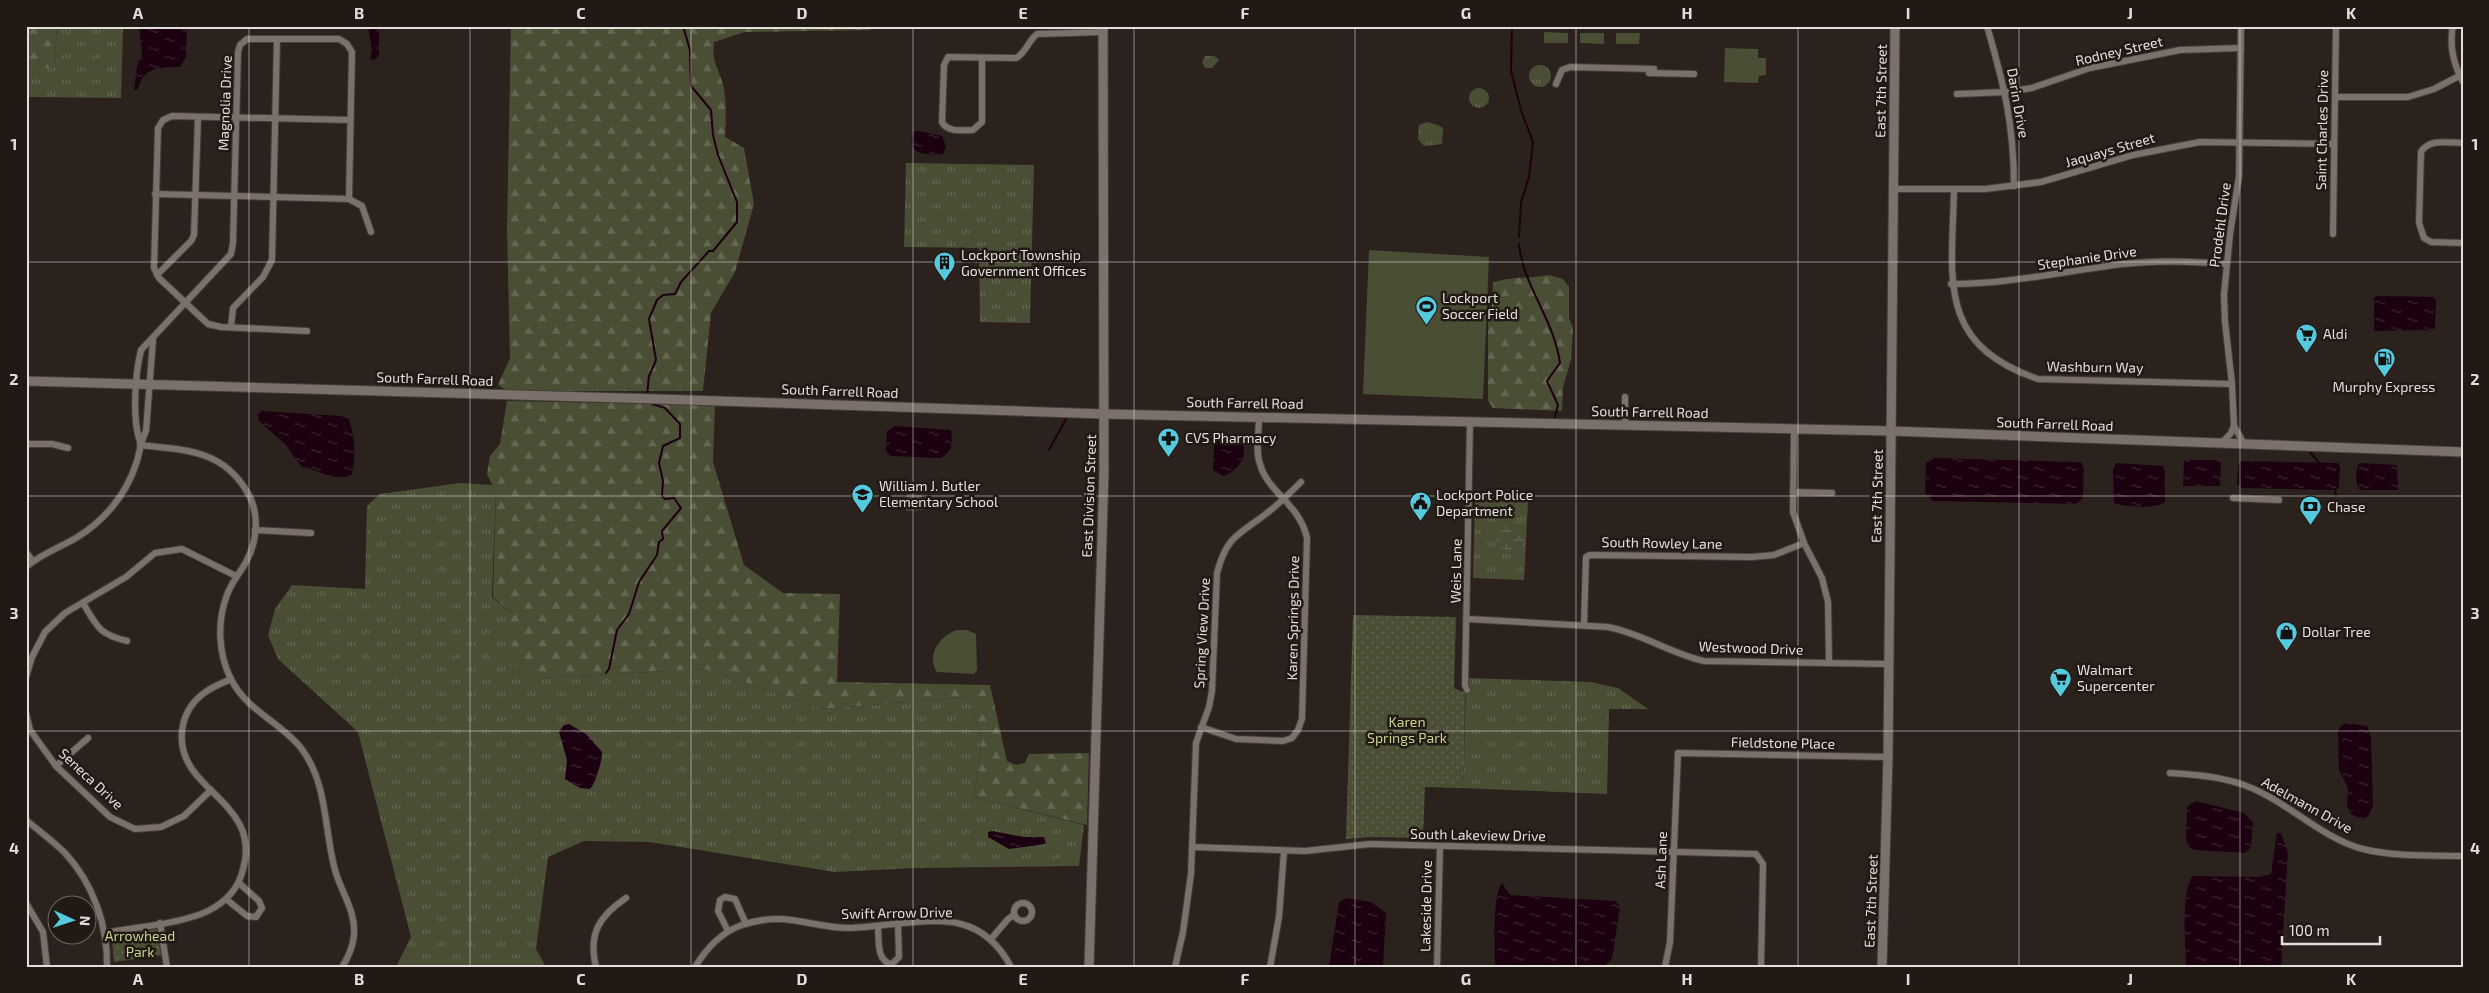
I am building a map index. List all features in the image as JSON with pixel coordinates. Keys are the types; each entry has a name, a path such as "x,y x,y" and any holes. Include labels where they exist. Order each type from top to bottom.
{"street":[{"name":"East 7th Street","path":"1882,967 1888,757 1895,26"},
{"name":"Darin Drive","path":"1987,26 2006,92 2014,150 2014,186"},
{"name":"Prodehl Drive","path":"2241,26 2239,176 2226,264 2225,322 2232,384 2234,426 2244,444"},
{"name":"Saint Charles Drive","path":"2333,234 2336,26"},
{"path":"2335,97 2408,97 2434,89 2462,77 2452,47 2453,26"},
{"path":"982,58 982,122 973,130 951,130 945,127 942,122 945,61 948,57 1016,58 1022,55 1030,40 1037,34 1103,29"},
{"name":"East Division Street","path":"1090,967 1104,414 1103,29"},
{"name":"Magnolia Drive","path":"140,443 136,431 137,368 141,350 153,340 230,254 233,243 238,52 240,45 246,39 339,39 347,44 352,52 349,199"},
{"path":"231,328 233,308 270,268 272,260 277,39"},
{"name":"Rodney Street","path":"1957,94 2006,92 2032,88 2090,68 2150,55 2211,48 2241,48"},
{"path":"1556,84 1562,70 1570,67 1694,74"},
{"path":"307,330 231,328 208,324 185,304 157,274 154,268 158,128 163,120 172,116 350,120"},
{"path":"157,274 194,235 198,117"},
{"name":"Jaquays Street","path":"1894,189 1954,190 2014,186 2070,175 2105,163 2168,147 2200,142 2334,144"},
{"path":"2463,143 2432,143 2425,146 2421,152 2419,223 2424,238 2431,242 2463,243"},
{"name":"Washburn Way","path":"1954,190 1951,284 1955,304 1963,323 1975,341 1991,356 2014,370 2038,379 2232,384"},
{"path":"155,194 349,199 362,206 371,232"},
{"name":"Stephanie Drive","path":"1951,284 2028,279 2123,264 2194,261 2226,264"},
{"path":"26,567 33,561 76,538 110,510 130,478 140,443 146,431 148,384 153,340"},
{"name":"South Farrell Road","path":"26,381 1104,414 1892,431 2463,452"},
{"path":"1625,426 1626,396"},
{"name":"Karen Springs Drive","path":"1201,727 1236,740 1284,741 1292,738 1298,730 1302,719 1307,538 1304,524 1266,478 1259,463 1259,418"},
{"name":"Weis Lane","path":"1467,690 1465,685 1468,620 1470,422"},
{"path":"2222,443 2231,433 2234,426"},
{"path":"1794,429 1793,512 1804,543 1822,578 1828,602 1829,662"},
{"path":"140,443 188,450 217,460 233,472 247,491 255,511 252,549 236,576 222,612 220,633 223,656 231,679 254,708 280,727 301,748 314,773 324,800 325,825 336,873 351,907 354,935 347,960 342,967"},
{"path":"26,444 52,444 68,448"},
{"name":"Spring View Drive","path":"1175,967 1189,902 1194,757 1212,691 1217,573 1227,545 1235,535 1266,514 1302,482"},
{"path":"1793,492 1832,493"},
{"path":"2233,498 2279,500"},
{"path":"255,530 311,534"},
{"name":"South Rowley Lane","path":"1584,625 1586,557 1590,555 1752,557 1774,555 1804,543"},
{"path":"26,677 32,657 45,632 65,612 126,577 155,553 169,549 182,549 236,576"},
{"path":"26,552 33,561"},
{"path":"83,602 95,624 108,636 127,641"},
{"name":"Westwood Drive","path":"1468,620 1584,625 1626,630 1682,656 1704,661 1889,664"},
{"path":"104,932 200,914 226,899 239,884 244,868 246,848 240,825 230,809 186,760 181,743 182,727 192,704 207,691 231,679"},
{"name":"Seneca Drive","path":"26,713 30,730 56,766 110,817 135,829 161,827 184,816 211,790"},
{"path":"56,766 88,738"},
{"name":"Fieldstone Place","path":"1678,753 1888,757"},
{"name":"Ash Lane","path":"1665,967 1670,942 1678,753"},
{"name":"Adelmann Drive","path":"2170,773 2200,775 2246,785 2346,842 2363,849 2384,852 2463,856"},
{"path":"26,820 64,853 74,865 92,895 104,932 107,967"},
{"name":"South Lakeview Drive","path":"1192,847 1284,851 1329,850 1370,844 1756,854 1764,864 1761,967"},
{"name":"Lakeside Drive","path":"1437,967 1440,846"},
{"path":"1270,967 1280,917 1284,851"},
{"path":"226,899 247,916 256,917 259,914 262,908 259,901 239,884"},
{"path":"728,931 718,911 720,900 725,897 735,900 746,924"},
{"path":"596,967 593,956 594,938 599,922 608,910 626,898"},
{"path":"26,903 43,932 47,967"},
{"path":"991,939 1014,915"},
{"name":"Swift Arrow Drive","path":"695,967 704,953 728,931 767,918 793,918 849,928 938,922 960,924 975,929 991,939 1005,955 1011,967"},
{"path":"160,923 167,967"},
{"path":"878,926 881,957 886,963 892,964 899,957 898,925"}],"green space":[{"path":"26,26 57,26 54,68 26,68"},
{"path":"57,26 123,26 121,98 29,97 26,154 26,68 54,68"},
{"path":"511,26 879,26 869,30 745,32 714,42 714,58 725,94 725,137 744,148 754,204 735,272 711,313 703,391 508,391 498,385 510,358 507,229"},
{"path":"1544,32 1568,33 1568,43 1544,43"},
{"path":"1580,33 1604,33 1604,44 1580,43"},
{"path":"1616,33 1640,33 1639,44 1616,44"},
{"path":"1725,48 1758,49 1758,58 1766,58 1766,75 1759,76 1758,83 1724,82"},
{"path":"1205,56 1214,56 1219,60 1212,68 1205,68 1202,62"},
{"path":"1540,65 1550,72 1551,76 1544,86 1540,87 1530,80 1529,76 1536,66"},
{"path":"1479,88 1486,91 1489,98 1486,105 1479,108 1472,105 1469,98 1472,91"},
{"path":"1427,122 1443,128 1442,144 1424,146 1418,139 1419,125"},
{"path":"906,163 1034,165 1030,323 980,322 979,248 904,247"},
{"name":"Lockport Soccer Field","path":"1369,250 1489,257 1483,399 1363,394"},
{"path":"1549,275 1563,279 1569,287 1569,318 1573,328 1571,360 1563,387 1562,411 1493,408 1488,401 1488,320 1492,304 1493,283 1505,279"},
{"path":"507,401 715,405 713,462 744,565 783,593 840,594 837,682 990,685 1007,761 1016,765 1025,763 1029,754 1089,753 1087,825 974,797 982,738 968,697 822,709 708,669 540,678 512,664 511,613 493,597 496,493 487,474 490,456 500,444"},
{"path":"460,483 492,485 496,492 492,597 511,613 540,678 708,669 822,709 968,697 982,738 974,797 1084,825 1079,866 914,868 835,872 650,842 584,841 548,857 536,949 546,967 396,967 411,937 358,732 278,659 268,635 275,609 292,585 365,589 367,506 380,494"},
{"path":"907,494 922,495 923,510 906,511"},
{"path":"1475,501 1528,502 1524,580 1473,578"},
{"path":"1524,522 1524,543 1517,552 1497,548 1496,539 1500,523"},
{"name":"Karen Springs Park","path":"1353,615 1456,617 1454,688 1465,693 1464,768 1461,788 1425,787 1423,838 1370,837 1346,839"},
{"path":"957,630 967,630 976,634 977,670 974,674 937,672 934,666 933,659 936,646 945,636"},
{"path":"1466,678 1590,682 1618,688 1648,709 1609,709 1607,794 1461,788 1464,768"},
{"name":"Arrowhead Park","path":"155,927 159,933 163,955 114,962 112,942 115,935"}],"water":[{"path":"139,26 190,26 187,29 186,57 180,67 159,68 148,72 140,82 138,89 134,91 137,66 142,55"},
{"path":"368,26 379,26 379,55 376,59 370,60 372,50"},
{"path":"918,131 942,136 946,146 943,154 924,154 914,149 912,139 914,132"},
{"path":"2377,296 2433,297 2436,300 2435,330 2374,331 2374,298"},
{"path":"261,411 341,416 349,419 354,447 352,474 345,477 333,477 301,466 285,444 259,421 258,415"},
{"path":"895,426 951,430 951,447 940,458 891,456 886,451 887,431"},
{"path":"1218,438 1240,438 1244,450 1238,466 1229,474 1223,476 1213,470 1214,446"},
{"path":"1935,458 2082,463 2084,470 2083,498 2076,504 1933,501 1925,493 1926,462"},
{"path":"2184,460 2215,460 2221,462 2220,486 2183,486"},
{"path":"2241,461 2338,463 2340,467 2339,487 2336,490 2242,488 2237,484 2238,465"},
{"path":"2116,463 2163,466 2165,472 2165,502 2156,506 2141,507 2114,503 2113,470"},
{"path":"2359,463 2397,465 2398,490 2360,490 2356,477"},
{"path":"2346,723 2367,726 2371,737 2373,806 2369,815 2363,820 2351,814 2347,806 2348,788 2339,770 2338,731"},
{"path":"569,724 586,734 602,752 598,771 590,789 580,788 565,779 567,760 559,732 564,725"},
{"path":"2196,801 2244,813 2253,822 2251,847 2245,853 2189,848 2186,839 2187,810 2188,806"},
{"path":"992,831 1024,837 1044,837 1046,844 1009,849 988,837 988,832"},
{"path":"2277,833 2281,833 2288,853 2281,967 2186,967 2185,906 2186,894 2193,876 2259,877 2271,874"},
{"path":"1502,883 1510,895 1616,901 1620,907 1612,959 1603,967 1495,967 1495,911"},
{"path":"1347,898 1371,902 1386,913 1383,967 1329,967 1339,902"}],"waterway":[{"path":"647,395 649,376 656,360 649,319 657,300 663,295 675,294 681,282 709,251 713,251 737,222 737,202 718,155 713,135 711,110 691,86 690,50 683,26"},
{"path":"1512,26 1511,71 1521,110 1533,142 1529,177 1521,203 1519,237"},
{"path":"1519,244 1526,274 1557,347 1560,363 1547,381 1558,405 1554,421"},
{"path":"606,673 609,669 617,630 629,614 639,582 657,555 659,542 663,539 662,531 681,508 674,498 665,499 662,496 663,481 659,463 663,446 680,438 680,424 665,408 652,404"},
{"path":"1049,450 1066,419"},
{"path":"2310,452 2320,464"},
{"path":"2335,489 2336,496"}],"place":[{"name":"Lockport Township Government Offices","path":"945,282"},
{"name":"Lockport Soccer Field","path":"1426,325"},
{"name":"Aldi","path":"2307,353"},
{"name":"Murphy Express","path":"2384,378"},
{"name":"CVS Pharmacy","path":"1169,457"},
{"name":"William J. Butler Elementary School","path":"863,513"},
{"name":"Lockport Police Department","path":"1420,522"},
{"name":"Chase","path":"2311,526"},
{"name":"Dollar Tree","path":"2286,651"},
{"name":"Walmart Supercenter","path":"2061,697"}]}
